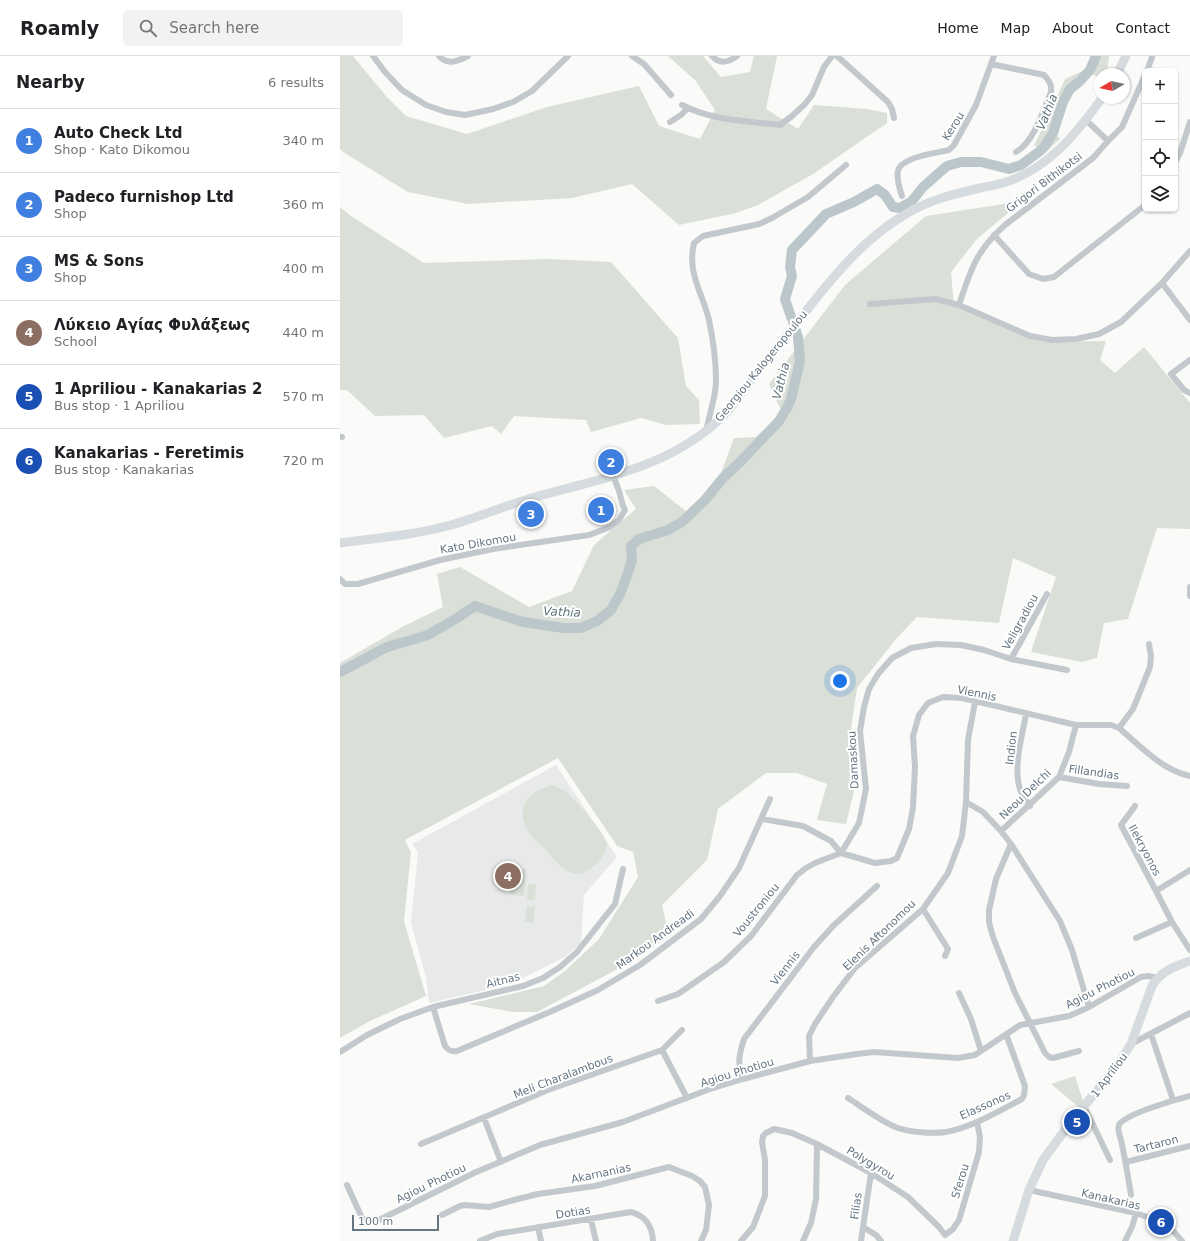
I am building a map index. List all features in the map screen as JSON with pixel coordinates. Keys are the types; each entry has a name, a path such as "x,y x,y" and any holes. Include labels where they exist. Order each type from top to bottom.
{"street":[{"path":"373,56 385,72 402,90 426,104 446,112 465,115 493,109 513,102 532,91 568,56"},
{"path":"439,56 448,62 456,62 468,56"},
{"path":"632,56 644,64 670,95"},
{"path":"712,56 721,62 731,60 737,56"},
{"path":"682,105 695,112 720,119 780,125 805,104 812,95 824,67 832,56"},
{"path":"837,56 888,102 892,109 894,118"},
{"name":"Kerou","path":"902,196 899,185 898,171 901,164 909,160 949,150 954,145 976,105 994,56"},
{"path":"1120,68 1126,56"},
{"path":"1148,68 1152,58"},
{"path":"991,64 1044,75 1050,81 1052,87 1030,140 1023,148 1016,152"},
{"name":"Grigori Bithikotsi","path":"959,305 970,271 980,252 1005,224 1092,158 1108,142 1122,127 1142,82"},
{"name":"Georgiou Kalogeropoulou","path":"340,543 445,526 648,464 674,453 706,432 718,422 829,282 849,260 878,234 905,214 929,202 947,196 1006,182 1043,163 1061,149 1098,104"},
{"path":"670,122 688,108"},
{"path":"1086,120 1108,142"},
{"path":"1178,156 1190,122"},
{"path":"706,432 716,381 713,344 708,318 692,269 691,255 694,243 703,236 759,224 772,218 808,197 846,165"},
{"path":"994,235 1029,274 1043,279 1054,277 1142,206"},
{"path":"870,304 935,299 959,305 1030,336 1052,340 1076,339 1099,334 1121,322 1162,283 1190,251"},
{"path":"1162,283 1190,320"},
{"path":"1190,360 1171,374 1184,390 1190,393"},
{"name":"Kato Dikomou","path":"340,579 345,584 358,584 440,560 493,549 575,538 602,531 619,520 625,510 622,506 619,491 613,475"},
{"path":"1190,587 1190,596"},
{"name":"Veligradiou","path":"1011,659 1047,594"},
{"name":"Damaskou","path":"841,853 859,823 866,789 860,732 864,707 869,689 878,674 892,658 911,648 936,644 961,645 984,650 1011,659 1067,670"},
{"path":"1149,644 1151,656 1150,667 1134,709 1119,728 1165,766 1190,776"},
{"name":"Viennis","path":"841,853 875,863 891,861 897,858 909,829 913,808 914,736 919,715 928,703 943,697 962,698 1076,726 1111,725 1119,728"},
{"name":"Elenis Aftonomou","path":"810,1061 809,1036 833,997 856,968 922,909 948,873 962,836 966,802 968,740 976,702"},
{"name":"Indion","path":"1026,714 1018,763 1018,778 1022,792 1030,806"},
{"name":"Neou Delchi","path":"1002,831 1059,777 1069,752 1076,726"},
{"name":"Fillandias","path":"1059,777 1099,784 1127,786"},
{"name":"Markou Andreadi","path":"433,1007 445,1046 448,1050 453,1051 467,1047 598,990 640,965 701,919 720,896 739,868 770,799"},
{"path":"966,802 983,812 1002,831 1060,921 1072,950 1089,1006"},
{"name":"Ilekryonos","path":"1135,806 1121,825 1156,891 1190,870"},
{"path":"762,819 803,826 831,842 841,853"},
{"path":"1011,844 996,880 989,910 989,922 993,937 1015,993 1031,1022 1045,1053 1049,1057 1053,1058 1080,1051"},
{"name":"Voustroniou","path":"658,1001 678,994 724,962 751,936 797,875 815,863 841,853"},
{"name":"Aitnas","path":"340,1052 367,1035 400,1019 433,1007 523,986 543,978 560,967 577,952 614,904 623,869"},
{"name":"Viennis","path":"743,1079 739,1068 739,1055 744,1039 814,947 877,886"},
{"path":"1156,891 1172,922 1190,950"},
{"path":"922,909 948,949 945,956"},
{"path":"1136,938 1172,922"},
{"name":"1 Apriliou","path":"1013,1241 1029,1190 1043,1160 1084,1106 1115,1069 1131,1044 1152,986 1163,973 1190,961"},
{"name":"Agiou Photiou","path":"347,1184 362,1218 375,1222 474,1173 540,1145 623,1122 743,1079 810,1061 874,1052 958,1058 975,1055 1020,1025 1069,1016 1141,977 1148,976 1158,978"},
{"path":"959,993 971,1019 981,1051"},
{"path":"1131,1044 1190,1013"},
{"path":"682,1030 662,1050 687,1098"},
{"name":"Elassonos","path":"848,1098 869,1112 897,1127 922,1132 946,1132 976,1122 1022,1099 1024,1095 1025,1086 1006,1034"},
{"path":"1151,1034 1173,1100"},
{"name":"Meli Charalambous","path":"421,1144 548,1090 662,1050"},
{"path":"1131,1195 1119,1125 1123,1121 1173,1100 1190,1096"},
{"path":"1084,1106 1110,1160"},
{"path":"484,1118 501,1162"},
{"name":"Sferou","path":"945,1238 959,1220 979,1152 980,1137 976,1122"},
{"name":"Polygyrou","path":"741,1241 753,1227 765,1196 765,1160 762,1142 763,1136 774,1129 792,1133 817,1144 871,1173 908,1197 939,1227 945,1238"},
{"path":"803,1241 810,1223 816,1199 817,1144"},
{"name":"Tartaron","path":"1126,1162 1190,1146"},
{"name":"Akarnanias","path":"442,1215 460,1206 489,1207 538,1194 595,1186 669,1167 683,1171 692,1176 700,1181 705,1187 709,1205 706,1230 701,1241"},
{"name":"Filias","path":"860,1241 871,1173"},
{"name":"Kanakarias","path":"1029,1190 1136,1213 1164,1223 1182,1241"},
{"name":"Dotias","path":"480,1241 497,1234 591,1220 631,1212 640,1214 648,1223 653,1241"},
{"path":"1125,1241 1132,1227 1136,1213"},
{"path":"591,1220 596,1241"},
{"path":"538,1227 541,1241"},
{"path":"863,1227 876,1235 881,1241"}],"shaded area":[{"path":"340,56 353,56 386,96 406,116 467,134 547,107 639,86 659,126 700,139 715,110 695,80 668,56 703,56 721,77 750,72 754,56 777,56 766,109 798,129 814,105 867,109 887,113 887,123 813,174 758,205 736,213 679,225 632,184 572,198 468,204 408,192 340,149"},
{"path":"1091,56 1109,56 1108,68 1094,68 1094,75 1091,74 1073,93 1051,129 1060,139 1049,149 1034,146 1065,79 1087,69"},
{"path":"1022,201 976,240 951,272 954,306 1044,342 1106,341 1100,360 1115,373 1144,347 1190,403 1190,529 1157,528 1128,619 1104,623 1097,658 1082,662 1031,652 1056,577 1013,558 999,623 917,617 896,639 857,688 850,736 855,787 846,824 817,820 827,784 797,773 766,773 718,809 707,860 662,905 669,937 612,972 537,1012 513,1012 469,1004 544,986 565,971 599,939 638,877 633,852 617,846 558,758 405,840 411,852 404,921 426,996 370,1021 340,1038 340,663 402,627 443,607 437,574 460,567 529,607 572,591 594,545 636,509 624,490 654,486 691,515 712,497 734,438 756,437 782,413 769,384 845,285 926,216"},
{"path":"340,207 351,216 424,263 547,259 611,262 678,338 686,386 699,400 700,424 666,425 641,418 591,432 586,420 514,416 501,434 492,426 444,438 424,415 375,416 347,390 340,390"},
{"path":"556,765 617,857 584,895 581,943 565,957 511,984 429,1003 426,977 411,923 418,852 412,844"},
{"path":"552,785 566,792 576,802 595,823 606,842 606,850 599,861 587,871 579,874 569,872 560,866 531,835 524,821 524,807 531,795"},
{"path":"512,868 526,869 524,896 510,895"},
{"path":"528,884 536,884 535,900 527,900"},
{"path":"527,906 535,907 533,923 525,922"},
{"path":"1075,1076 1084,1104 1080,1108 1051,1084"}],"waterway":[{"name":"Vathia","path":"791,317 785,299 792,276 790,267 792,250 826,214 854,202 877,189 885,195 893,207 900,208 912,201 923,187 947,166 961,162 981,162 1009,169 1021,165 1045,146 1053,133 1063,102 1070,89 1090,70 1096,56"},
{"name":"Vathia","path":"791,317 793,322"},
{"name":"Vathia","path":"340,672 387,647 428,635 475,606 523,622 564,628 581,628 597,621 611,610 620,594 632,560 631,546 639,539 668,530 682,522 705,500 723,478 779,421 791,399 800,361 798,337 793,322"}],"place":[{"name":"Padeco furnishop Ltd","path":"611,462"},
{"name":"Auto Check Ltd","path":"601,510"},
{"name":"MS & Sons","path":"531,514"},
{"name":"Λύκειο Αγίας Φυλάξεως","path":"508,876"},
{"name":"1 Apriliou - Kanakarias 2","path":"1077,1122"},
{"name":"Kanakarias - Feretimis","path":"1161,1222"}]}
